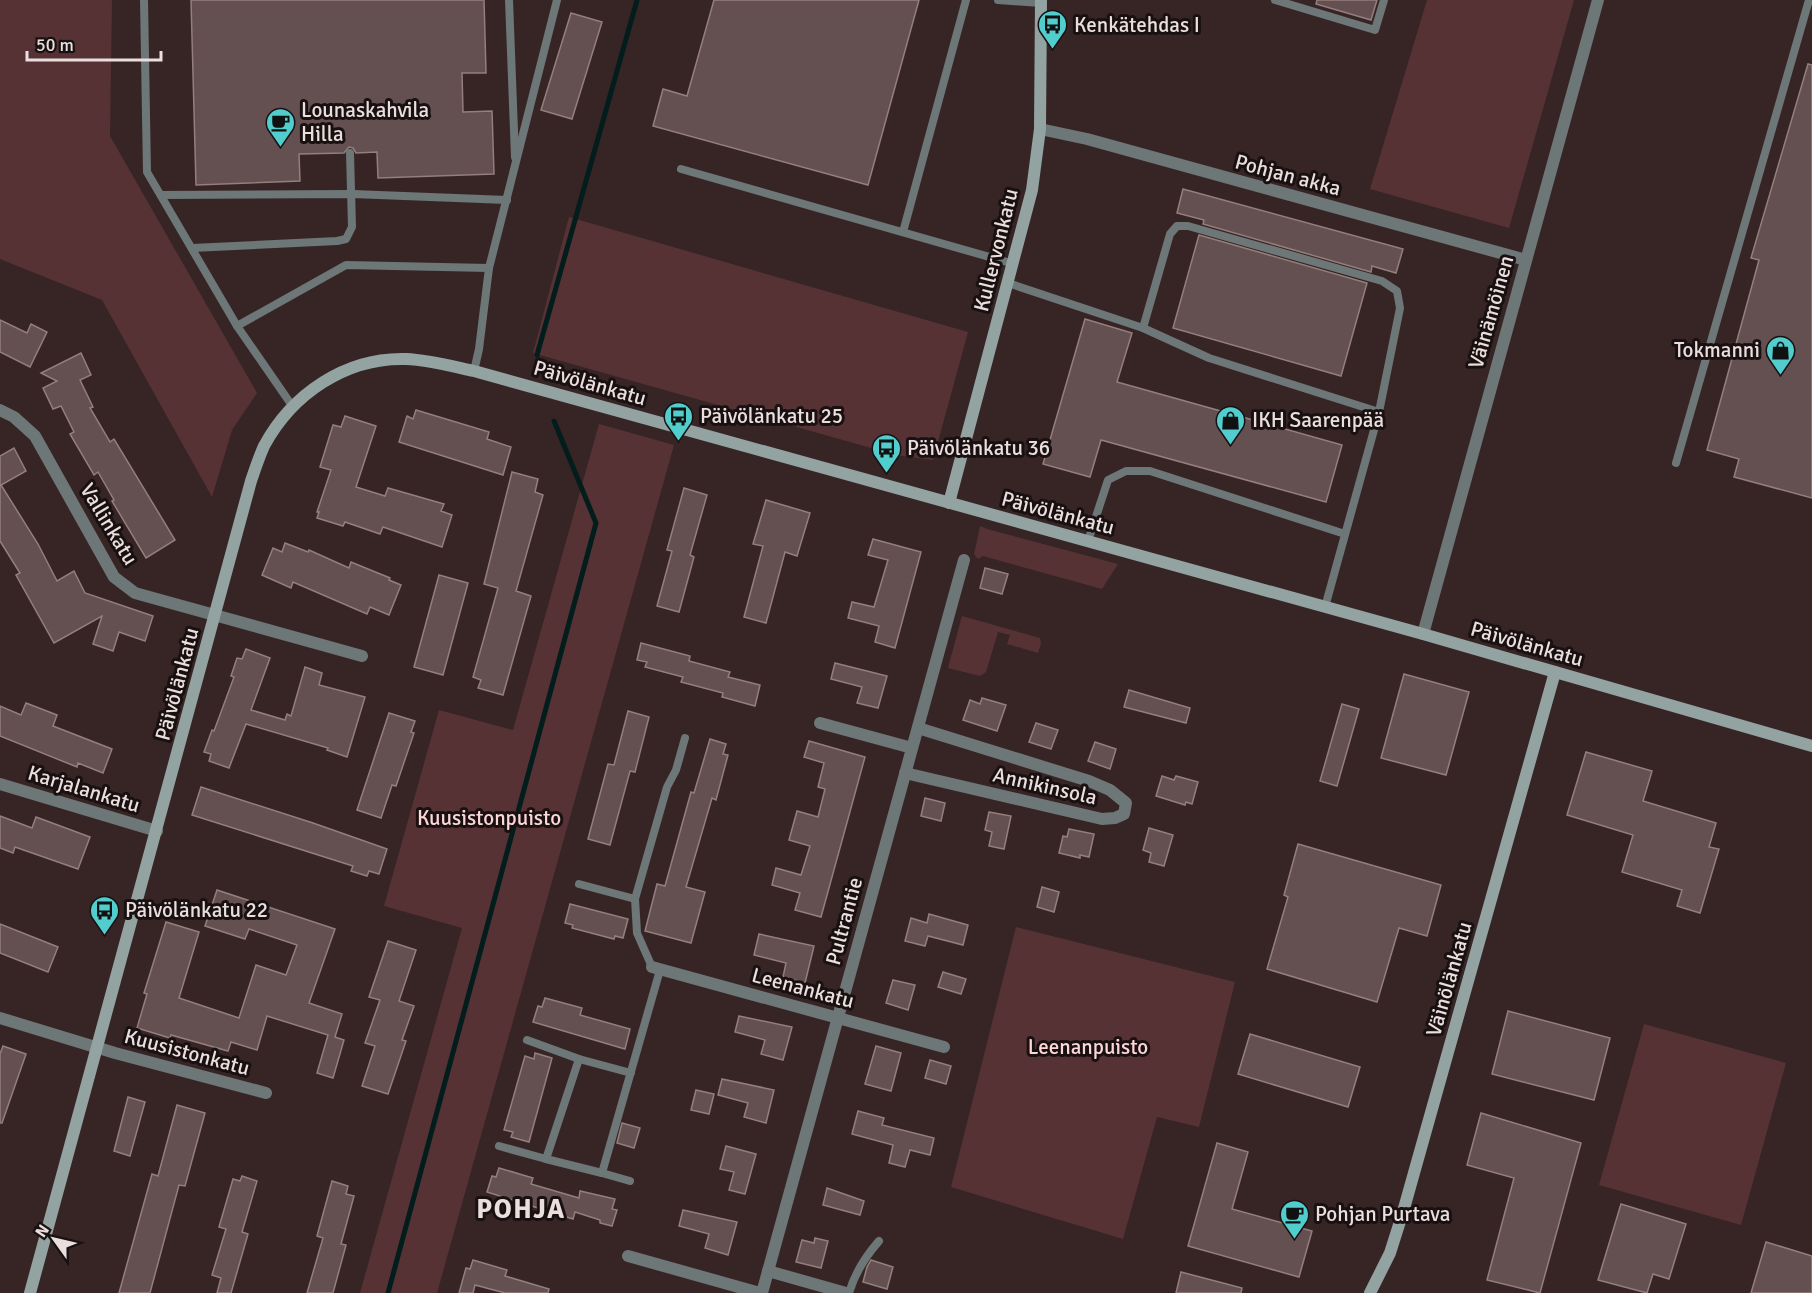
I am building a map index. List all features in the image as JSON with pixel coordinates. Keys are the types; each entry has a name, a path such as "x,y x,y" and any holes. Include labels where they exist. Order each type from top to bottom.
{"street":[{"name":"Väinämöinen","path":"1423,634 1598,0"},
{"name":"Kullervonkatu","path":"950,503 1032,190 1040,129 1041,1"},
{"name":"Pohjan akka","path":"1040,129 1526,260"},
{"name":"Päivölänkatu","path":"30,1293 251,481 264,447 278,424 293,407 318,384 351,368 375,361 405,359 433,361 474,371 1423,634 1812,746"},
{"name":"Vallinkatu","path":"0,410 14,417 35,435 114,578 135,593 362,656"},
{"name":"Pultrantie","path":"761,1293 964,560"},
{"name":"Väinölänkatu","path":"1370,1293 1390,1253 1403,1212 1556,672"},
{"path":"820,723 912,748"},
{"name":"Annikinsola","path":"905,773 1102,819 1115,818 1124,814 1126,803 1110,790 1082,779 918,728"},
{"name":"Karjalankatu","path":"0,784 157,831"},
{"name":"Leenankatu","path":"656,968 944,1047"},
{"name":"Kuusistonkatu","path":"0,1018 98,1048 266,1093"},
{"path":"628,1256 761,1293"},
{"path":"768,1271 848,1293"}],"lane":[{"path":"144,0 147,172 237,326 293,407"},
{"path":"509,0 516,167"},
{"path":"474,371 479,350 489,268 557,0"},
{"path":"903,232 966,0"},
{"path":"998,0 1041,1"},
{"path":"1275,0 1375,30 1384,0"},
{"path":"1676,463 1809,0 1812,1"},
{"path":"192,248 337,242 346,239 352,227 353,194 350,153"},
{"path":"681,169 1014,264"},
{"path":"161,195 353,194 507,200"},
{"path":"1143,328 1170,234 1177,226 1188,226 1382,281 1397,291 1400,308 1379,412 1325,607"},
{"path":"237,326 346,265 489,268"},
{"path":"1008,283 1143,328 1209,358 1379,412"},
{"path":"1088,541 1108,480 1126,471 1150,471 1345,534"},
{"path":"602,1173 656,968 637,933 635,900 667,787 676,770 685,738"},
{"path":"579,884 635,900"},
{"path":"527,1040 579,1059 630,1073"},
{"path":"546,1159 579,1059"},
{"path":"499,1146 630,1181"},
{"path":"848,1293 864,1258 879,1241"}],"green space":[{"path":"0,0 112,0 110,136 257,393 232,430 212,497 102,300 0,259"},
{"path":"1427,0 1574,0 1509,228 1370,189"},
{"path":"569,217 968,332 933,460 896,455 533,353"},
{"name":"Kuusistonpuisto","path":"599,424 674,445 437,1293 360,1293 462,928 384,906 439,710 513,730"},
{"path":"980,526 1118,564 1102,589 983,556 978,559 974,554"},
{"path":"962,616 1040,638 1038,653 1007,644 1010,635 998,632 986,672 980,676 948,668"},
{"name":"Leenanpuisto","path":"1016,927 1235,982 1199,1127 1157,1117 1123,1239 951,1187"},
{"path":"1644,1024 1786,1063 1741,1225 1599,1185"}],"building":[{"path":"191,0 484,0 486,73 462,73 463,112 492,111 494,174 378,178 377,152 356,153 353,148 349,147 344,153 299,154 300,181 196,185"},
{"path":"714,0 919,0 868,185 653,126 663,89 687,96"},
{"path":"1317,0 1377,0 1371,20 1316,4"},
{"path":"571,13 602,22 572,119 541,110"},
{"path":"1808,64 1812,65 1812,498 1734,477 1739,459 1707,450 1759,260 1751,258"},
{"path":"1183,189 1403,249 1396,273 1372,266 1371,272 1203,224 1204,220 1177,213"},
{"path":"1199,235 1367,283 1341,376 1173,328"},
{"path":"1085,319 1132,333 1117,382 1342,445 1326,502 1101,440 1090,477 1043,464"},
{"path":"0,320 27,333 31,324 47,332 30,367 0,352"},
{"path":"81,353 91,375 80,380 93,407 90,408 110,442 114,439 175,540 146,558 112,501 114,500 98,472 94,475 70,434 74,432 61,406 53,409 43,388 57,381 41,373"},
{"path":"416,410 489,432 487,439 511,447 503,475 399,442 407,416 413,419"},
{"path":"345,416 376,426 356,487 385,496 388,488 444,504 441,511 452,515 442,547 383,527 380,534 345,522 343,526 317,518 331,470 320,467 333,425 341,427"},
{"path":"14,448 26,471 1,485 38,544 57,581 74,571 85,593 153,616 145,641 119,632 113,651 93,644 102,616 54,643 16,575 20,573 0,541 0,456"},
{"path":"512,472 538,479 535,492 543,495 516,591 531,596 503,695 478,688 481,680 473,677 498,588 484,584"},
{"path":"684,488 707,495 690,555 694,557 679,612 657,606 672,551 667,550"},
{"path":"766,500 810,513 797,556 785,552 766,623 744,617 763,546 753,544"},
{"path":"873,539 921,552 895,648 875,642 879,626 848,618 852,602 874,607 888,560 868,555"},
{"path":"285,543 308,552 309,550 349,568 351,562 401,585 389,615 370,607 367,614 293,582 291,588 262,575 273,548 282,552"},
{"path":"985,568 1008,574 1002,594 980,588"},
{"path":"439,575 468,583 443,675 414,667"},
{"path":"641,643 690,656 689,661 730,672 728,677 760,685 755,706 722,697 723,693 681,682 683,677 645,667 647,662 637,660"},
{"path":"246,649 270,658 251,710 285,720 287,714 291,716 305,667 322,673 319,685 365,697 347,757 327,750 328,748 246,724 229,768 209,761 211,754 204,752 234,677 231,676 237,658 242,659"},
{"path":"835,663 887,676 878,708 857,703 862,687 831,679"},
{"path":"1404,674 1469,692 1446,775 1381,758"},
{"path":"1129,690 1190,708 1186,723 1124,707"},
{"path":"982,698 1006,705 997,731 963,720 970,700 980,704"},
{"path":"26,703 57,715 53,726 112,749 103,773 78,763 77,767 0,736 0,706 21,715"},
{"path":"1342,704 1359,709 1337,786 1320,781"},
{"path":"628,711 649,717 635,772 630,771 610,845 588,839 608,764 614,765"},
{"path":"389,713 415,721 411,732 414,733 396,786 392,785 381,818 357,810"},
{"path":"1036,723 1058,730 1051,749 1029,742"},
{"path":"710,739 726,744 723,754 728,755 716,800 712,798 686,887 705,892 691,943 645,931 657,884 665,886 691,792 694,793"},
{"path":"809,741 865,757 821,917 795,910 800,893 772,885 776,868 801,875 810,846 789,840 797,811 818,817 825,789 818,787 824,763 804,757"},
{"path":"1095,742 1116,749 1110,769 1088,761"},
{"path":"1586,752 1652,771 1643,801 1716,823 1709,847 1719,849 1700,913 1677,906 1682,890 1622,872 1633,835 1567,815"},
{"path":"1162,776 1174,780 1176,776 1198,782 1192,804 1186,802 1185,805 1156,796"},
{"path":"201,787 387,849 379,874 369,871 367,876 351,871 353,866 192,815"},
{"path":"925,798 945,803 941,821 921,816"},
{"path":"989,812 1011,816 1004,849 989,846 992,832 985,830"},
{"path":"0,816 32,828 36,817 90,837 78,869 15,847 13,853 0,848"},
{"path":"1149,828 1173,835 1164,866 1149,862 1151,853 1143,850"},
{"path":"1069,829 1094,834 1089,857 1080,855 1080,858 1059,853 1063,836 1067,837"},
{"path":"1298,844 1441,885 1427,936 1399,928 1377,1002 1267,969 1288,897 1284,895"},
{"path":"1042,887 1059,892 1054,912 1037,907"},
{"path":"217,890 335,929 309,1003 342,1014 335,1037 344,1040 333,1078 317,1073 328,1035 267,1016 257,1050 231,1042 228,1051 137,1028 147,994 144,993 166,922 199,932 179,998 239,1018 256,965 286,975 297,945 249,929 245,939 205,926"},
{"path":"570,904 628,919 623,938 615,936 614,939 572,928 573,925 565,923"},
{"path":"929,914 968,925 963,945 928,936 925,946 905,941 911,918 927,923"},
{"path":"0,924 58,947 48,972 0,953"},
{"path":"759,934 814,946 805,983 783,977 786,963 754,955"},
{"path":"388,941 416,950 399,1001 414,1006 402,1040 406,1041 388,1094 362,1086 375,1046 365,1043 380,1000 369,997"},
{"path":"943,972 966,979 961,994 938,987"},
{"path":"893,980 915,985 908,1010 886,1003"},
{"path":"545,998 582,1008 580,1015 630,1029 625,1049 533,1022 538,1006 542,1007"},
{"path":"1508,1011 1610,1038 1594,1100 1492,1074"},
{"path":"739,1016 792,1027 783,1060 761,1054 765,1040 735,1032"},
{"path":"1250,1034 1360,1067 1348,1107 1238,1074"},
{"path":"3,1046 26,1054 2,1123 0,1123 0,1054"},
{"path":"876,1046 901,1053 891,1091 865,1084"},
{"path":"535,1053 552,1058 529,1142 511,1137 513,1132 504,1130 525,1056 534,1059"},
{"path":"930,1060 951,1066 946,1084 925,1078"},
{"path":"722,1079 774,1090 766,1123 744,1117 748,1103 718,1095"},
{"path":"696,1090 714,1094 709,1114 691,1110"},
{"path":"128,1097 145,1102 130,1156 114,1151"},
{"path":"177,1105 205,1113 185,1186 179,1185 150,1293 119,1293 152,1174 158,1176"},
{"path":"858,1111 884,1118 882,1125 934,1138 930,1155 910,1150 905,1167 889,1163 893,1145 852,1134"},
{"path":"1481,1113 1581,1143 1540,1293 1487,1280 1514,1178 1467,1165"},
{"path":"622,1123 640,1128 634,1148 617,1143"},
{"path":"1217,1143 1248,1152 1232,1209 1312,1231 1299,1277 1188,1246"},
{"path":"726,1146 756,1154 745,1194 729,1190 734,1172 720,1169"},
{"path":"499,1168 533,1178 531,1184 579,1198 580,1191 615,1199 612,1209 617,1210 612,1226 575,1212 573,1219 487,1192 492,1176 496,1177"},
{"path":"242,1176 257,1181 242,1232 248,1234 231,1293 217,1293 221,1278 212,1275 226,1229 219,1227 233,1179 240,1181"},
{"path":"332,1181 348,1186 346,1194 354,1196 341,1244 346,1245 333,1293 307,1293 323,1238 317,1236"},
{"path":"827,1188 864,1201 860,1215 823,1205"},
{"path":"1621,1204 1686,1224 1669,1279 1653,1274 1647,1293 1598,1280"},
{"path":"683,1210 737,1222 728,1255 705,1248 709,1234 679,1226"},
{"path":"815,1238 828,1241 821,1268 796,1262 802,1240 814,1243"},
{"path":"1766,1242 1812,1256 1812,1293 1751,1293"},
{"path":"473,1260 507,1270 505,1276 549,1289 548,1293 505,1293 475,1285 473,1293 459,1293 466,1268 470,1269"},
{"path":"871,1260 893,1267 887,1289 863,1282"},
{"path":"1181,1272 1242,1288 1241,1293 1176,1293"}],"waterway":[{"path":"537,355 637,0"},
{"path":"388,1293 596,523 554,421"}],"place":[{"name":"Kenkätehdas I","path":"1053,50"},
{"name":"Lounaskahvila Hilla","path":"280,148"},
{"name":"Tokmanni","path":"1781,376"},
{"name":"Päivölänkatu 25","path":"679,442"},
{"name":"IKH Saarenpää","path":"1231,446"},
{"name":"Päivölänkatu 36","path":"886,474"},
{"name":"Päivölänkatu 22","path":"104,936"},
{"name":"Pohjan Purtava","path":"1294,1240"}],"district":[{"name":"POHJA","path":"521,1209"}]}
